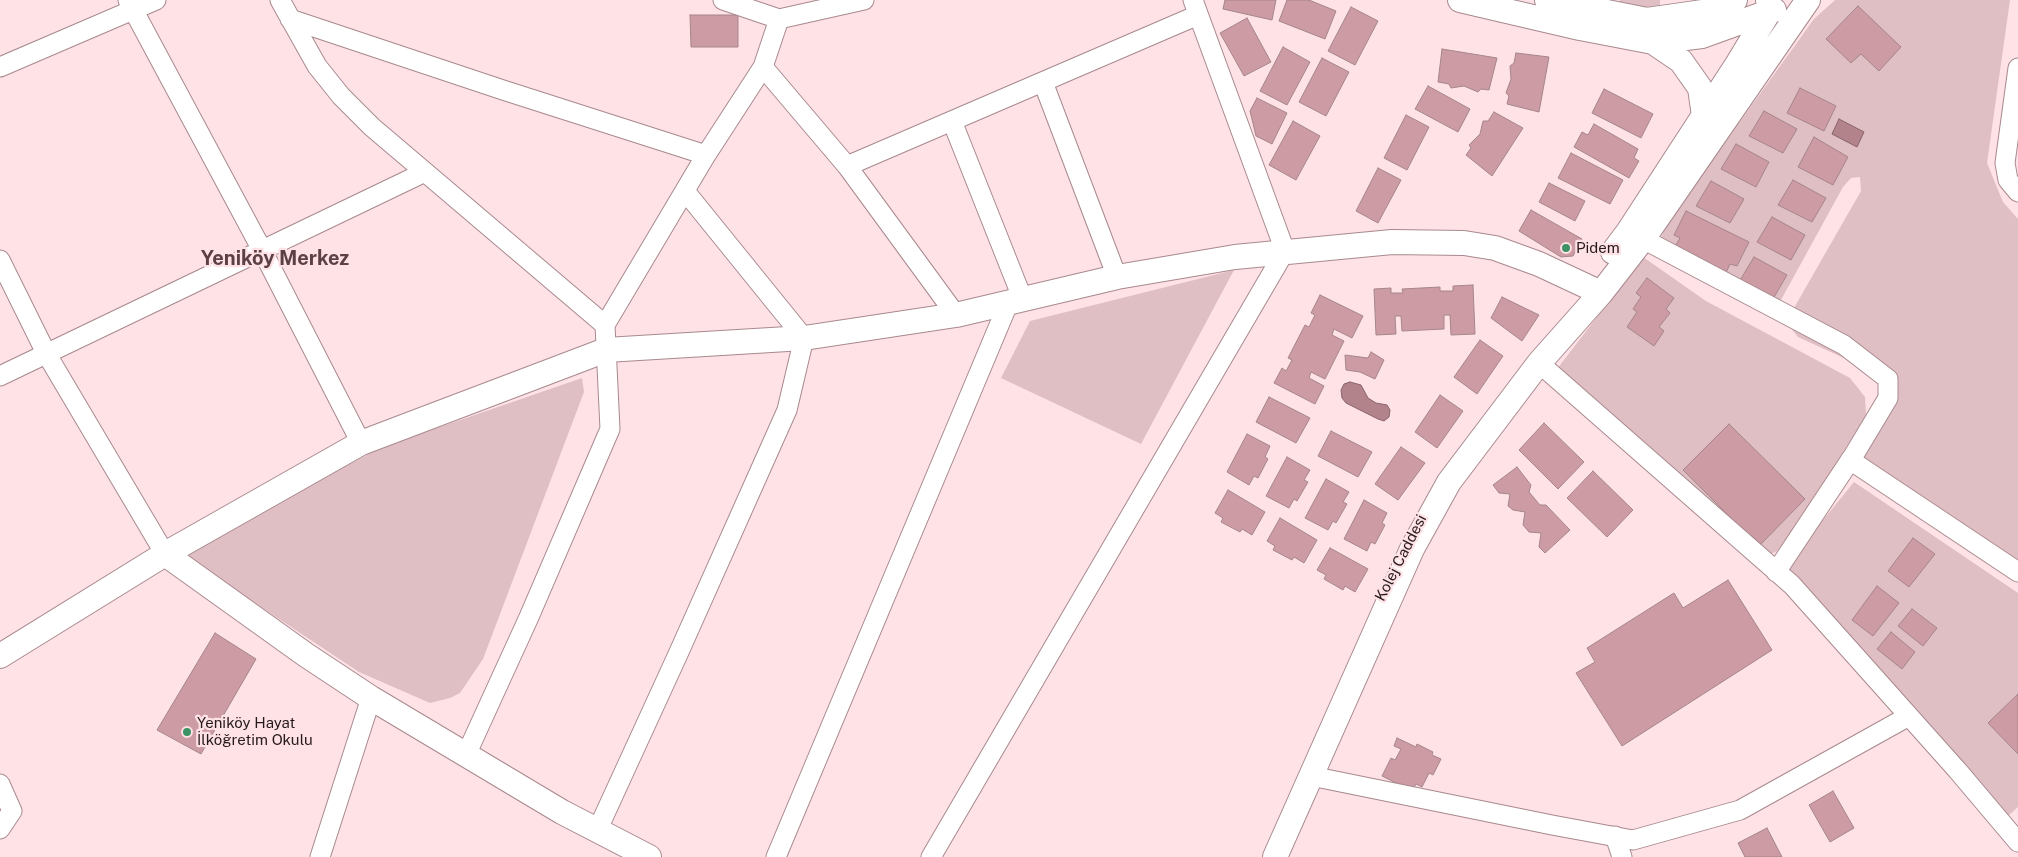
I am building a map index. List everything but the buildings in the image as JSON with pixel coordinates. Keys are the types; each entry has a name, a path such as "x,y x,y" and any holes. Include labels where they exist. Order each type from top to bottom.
{"street":[{"path":"0,67 131,5 156,0"},
{"path":"280,0 317,66 341,96 372,127 605,325"},
{"path":"723,0 779,19 864,0"},
{"path":"1460,0 1580,28 1653,42 1702,36 1769,5 1794,0"},
{"path":"1547,0 1647,20 1703,12 1735,0"},
{"path":"1593,290 1643,239 1808,0"},
{"path":"131,5 262,250 361,442"},
{"path":"1593,290 1628,232 1704,116 1769,5"},
{"path":"848,166 1043,82 1196,8 1285,251"},
{"path":"290,18 503,90 706,155"},
{"path":"466,755 529,618 610,429 605,325 706,155 762,66 779,19"},
{"path":"1653,42 1681,61 1700,88 1704,116"},
{"path":"762,66 848,166 956,315"},
{"path":"2018,68 2005,163 2008,180 2018,192"},
{"path":"1043,82 1117,277"},
{"path":"776,857 1016,302 952,121"},
{"path":"0,376 425,172"},
{"path":"685,190 804,338"},
{"path":"1643,239 1844,345 1888,379 1888,398 1850,460 1776,572"},
{"path":"0,656 165,554 361,442 606,350 804,338 956,315 1117,277 1235,257 1392,242 1464,243 1495,248 1539,264 1593,290"},
{"path":"931,857 1285,251"},
{"path":"0,260 46,353 165,554 306,656 371,698 562,812 649,857"},
{"name":"Kolej Caddesi","path":"1275,857 1412,549 1449,482 1593,290"},
{"name":"Kolej Caddesi","path":"1261,857 1404,545 1445,476 1530,359 1593,290"},
{"path":"597,831 787,410 804,338"},
{"path":"1539,363 1792,585 2018,842"},
{"path":"1850,460 2018,572"},
{"path":"320,857 371,698"},
{"path":"1311,776 1552,826 1633,840 1740,810 1909,716"},
{"path":"0,784 12,810 0,830"},
{"path":"1615,836 1622,857"}],"shaded area":[{"path":"1620,0 1660,0 1660,10 1617,7"},
{"path":"1835,0 2010,0 1987,163 2003,202 2018,219 2018,565 1859,459 1890,404 1882,380 1857,364 1798,337 1786,322 1861,191 1860,177 1851,178 1843,187 1776,309 1658,247 1666,225 1700,177 1814,19"},
{"path":"1839,119 1864,132 1857,147 1832,134"},
{"path":"1643,257 1706,301 1850,378 1865,397 1866,415 1796,528 1776,552 1764,555 1557,369"},
{"path":"1234,270 1141,444 1001,378 1030,321"},
{"path":"582,378 584,392 483,659 460,693 450,698 430,703 359,672 190,560 186,550 382,447"},
{"path":"1350,382 1361,385 1368,398 1376,403 1387,405 1390,410 1389,417 1384,421 1346,403 1342,398 1341,390 1344,384"},
{"path":"1854,482 2018,593 2018,807 1995,828 1814,609 1775,579"}],"place":[{"name":"Pidem","path":"1566,248"},
{"name":"Yeniköy Hayat İlköğretim Okulu","path":"187,732"}],"district":[{"name":"Yeniköy Merkez","path":"275,259"}]}
